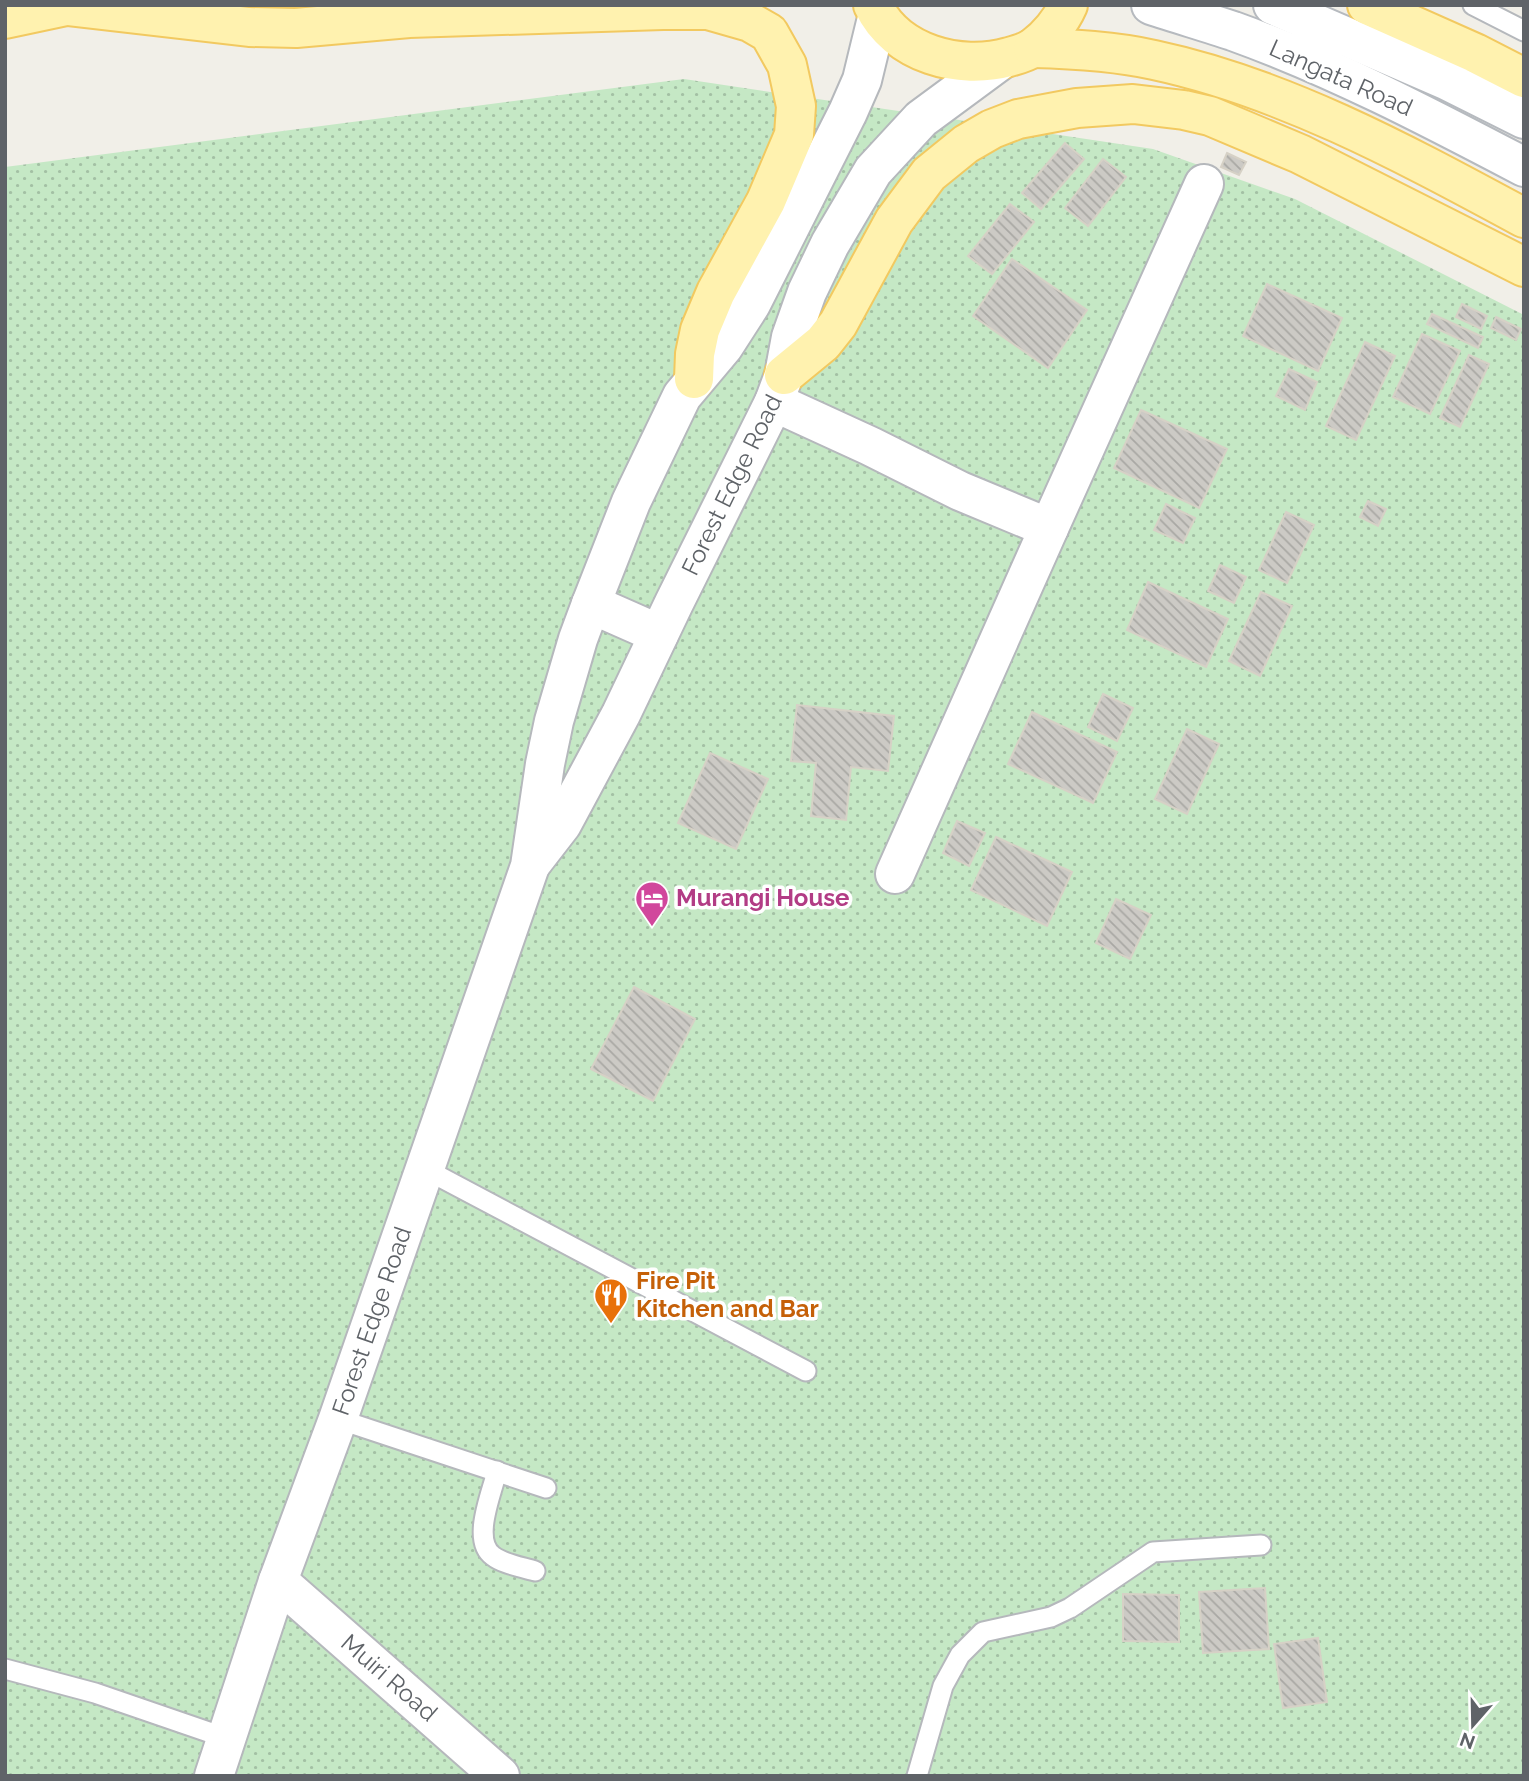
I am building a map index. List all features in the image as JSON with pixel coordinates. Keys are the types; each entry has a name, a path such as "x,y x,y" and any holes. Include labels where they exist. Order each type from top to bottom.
{"main road":[{"path":"1367,5 1524,78"},
{"path":"5,19 69,6 296,28 409,18 663,10 708,10 750,22 769,33 788,65 796,106 794,135 766,201 716,292 700,330 694,379"},
{"path":"875,10 890,29 914,47 957,62 980,63 1017,54 1081,49 1153,59 1234,81 1384,145 1524,218"},
{"path":"1017,54 1065,11"},
{"path":"779,388 838,324 894,221 929,174 966,144 992,129 1018,119 1077,108 1133,104 1159,106 1210,117 1300,154 1524,267"}],"street":[{"name":"Langata Road","path":"1151,5 1233,31 1315,65 1424,115 1524,167"},
{"name":"Langata Road","path":"1273,5 1433,74 1524,119"},
{"name":"Forest Edge Road","path":"214,1776 278,1581 338,1419 530,866 554,721 591,604 631,502 682,396 724,346 746,312 799,212 855,96 862,80 875,10"},
{"name":"Forest Edge Road","path":"530,866 562,824 621,714 779,388 791,337 807,292 830,244 873,171 921,119 1017,54"},
{"path":"895,874 1204,184"},
{"path":"779,388 870,446 960,491 1049,528"},
{"path":"591,604 659,635"},
{"name":"Muiri Road","path":"278,1581 500,1776"}],"lane":[{"path":"1474,5 1524,31"},
{"path":"425,1169 806,1371"},
{"path":"338,1419 546,1488"},
{"path":"497,1471 482,1530 483,1544 493,1556 535,1572"},
{"path":"916,1776 943,1686 960,1655 983,1632 1051,1617 1070,1608 1153,1552 1261,1545"},
{"path":"5,1669 95,1693 226,1738"}],"green space":[{"path":"684,79 1153,149 1295,199 1524,315 1524,1776 5,1776 5,167"}],"building":[{"path":"1065,143 1084,159 1041,209 1022,193"},
{"path":"1227,153 1246,162 1239,175 1221,167"},
{"path":"1103,159 1126,177 1088,226 1065,208"},
{"path":"1010,204 1034,222 992,274 968,256"},
{"path":"1012,259 1087,310 1048,368 973,316"},
{"path":"1267,284 1342,318 1318,371 1243,336"},
{"path":"1462,304 1487,316 1481,329 1456,317"},
{"path":"1432,314 1483,337 1478,348 1427,324"},
{"path":"1496,317 1521,329 1516,340 1491,328"},
{"path":"1422,334 1460,351 1430,414 1393,397"},
{"path":"1365,342 1395,356 1356,440 1326,426"},
{"path":"1469,355 1489,364 1460,427 1440,418"},
{"path":"1289,369 1317,382 1305,410 1276,396"},
{"path":"1141,410 1227,449 1199,508 1114,468"},
{"path":"1368,501 1386,509 1378,526 1360,517"},
{"path":"1166,504 1195,518 1183,543 1154,530"},
{"path":"1286,512 1314,525 1287,583 1259,570"},
{"path":"1220,565 1246,577 1234,603 1208,591"},
{"path":"1148,582 1228,619 1206,667 1127,630"},
{"path":"1261,592 1292,606 1260,676 1229,661"},
{"path":"1103,694 1133,708 1117,741 1088,727"},
{"path":"797,705 894,716 888,771 851,767 846,820 811,816 816,763 791,761"},
{"path":"1032,712 1117,752 1093,803 1008,764"},
{"path":"1187,729 1219,744 1187,814 1155,799"},
{"path":"710,753 768,779 736,849 678,823"},
{"path":"957,821 985,833 969,866 943,853"},
{"path":"996,837 1072,872 1047,926 971,890"},
{"path":"1116,899 1151,915 1130,959 1096,943"},
{"path":"634,987 695,1019 653,1101 591,1069"},
{"path":"1265,1588 1269,1649 1203,1653 1199,1592"},
{"path":"1123,1594 1179,1595 1179,1642 1123,1641"},
{"path":"1318,1638 1327,1702 1283,1708 1274,1644"}],"place":[{"name":"Murangi House","path":"652,928"},
{"name":"Fire Pit Kitchen and Bar","path":"611,1325"}]}
